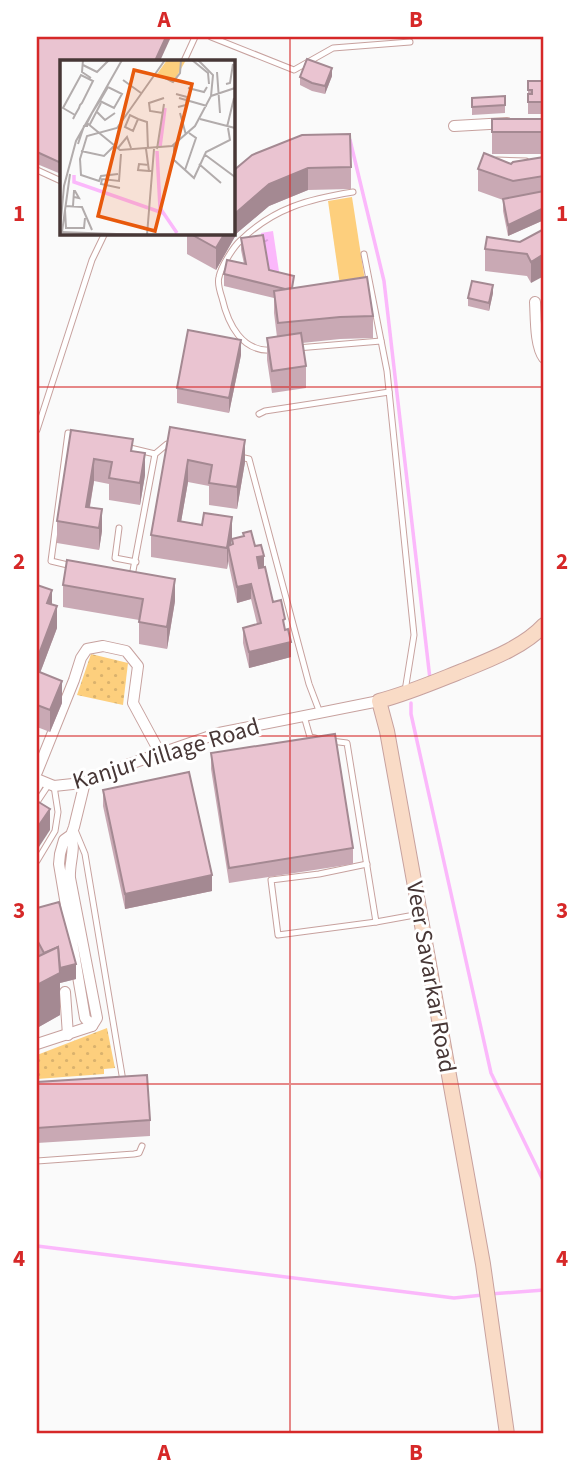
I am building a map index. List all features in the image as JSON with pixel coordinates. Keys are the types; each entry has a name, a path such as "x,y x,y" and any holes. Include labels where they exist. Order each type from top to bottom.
{"street":[{"path":"454,126 519,122"},
{"path":"535,302 538,345 544,358"},
{"path":"380,705 497,657 538,632 544,625"},
{"path":"43,782 81,658 87,649 103,646 126,651 138,666 133,703 160,753"},
{"name":"Kanjur Village Road","path":"43,782 85,782 219,733 320,713 380,705"},
{"name":"Veer Savarkar Road","path":"380,705 483,1264 507,1434"},
{"path":"37,1044 92,1026 97,1018 60,864 64,839 73,831 85,782"},
{"path":"65,992 68,1035"}],"lane":[{"path":"184,60 195,37"},
{"path":"211,37 294,70 333,48 410,42"},
{"path":"491,160 531,161"},
{"path":"37,170 60,181"},
{"path":"278,350 265,351 250,346 228,321 218,279 222,270 239,241 287,208 353,192"},
{"path":"37,430 92,260 105,234"},
{"path":"364,254 389,392 414,635 405,694"},
{"path":"291,349 381,341"},
{"path":"259,414 389,392"},
{"path":"78,567 51,561 68,433 81,436"},
{"path":"131,580 155,454 167,444 180,447"},
{"path":"118,445 155,454"},
{"path":"235,456 249,459 309,684 320,713"},
{"path":"119,528 115,558 136,562"},
{"path":"304,716 310,737 347,743 376,922"},
{"path":"37,802 43,782"},
{"path":"37,861 55,831 58,812 43,782"},
{"path":"73,831 85,854 124,1088"},
{"path":"367,864 271,880 278,935 420,914"},
{"path":"37,1161 134,1154 141,1150 142,1146"}],"shaded area":[{"path":"352,197 365,281 340,285 328,201"},
{"path":"91,654 128,663 123,705 77,695"},
{"path":"107,1028 115,1068 104,1069 104,1074 37,1079 37,1055"}],"water":[{"path":"273,231 281,285 269,282 261,233"}],"building":[{"path":"37,37 166,37 155,60 60,60 60,163 37,152"},
{"path":"307,59 332,68 325,86 300,77"},
{"path":"528,81 544,81 544,102 528,102 528,94 532,94 532,90 528,90"},
{"path":"505,96 505,105 472,107 472,98"},
{"path":"492,119 544,119 544,132 492,132"},
{"path":"350,134 351,167 308,168 269,184 234,217 234,170 252,155 302,135"},
{"path":"484,153 511,164 544,157 544,176 513,181 478,169"},
{"path":"544,191 544,208 508,225 503,199"},
{"path":"544,229 544,254 531,262 527,254 485,249 487,237 520,242"},
{"path":"191,234 224,234 216,248"},
{"path":"263,235 269,270 294,276 292,288 285,289 224,274 227,260 246,264 241,238"},
{"path":"367,277 373,316 278,323 274,291"},
{"path":"472,281 493,285 489,303 468,298"},
{"path":"188,330 241,340 229,398 177,388"},
{"path":"301,333 306,366 272,371 267,338"},
{"path":"170,427 245,440 237,487 209,483 212,465 188,460 178,521 202,525 204,513 232,517 227,548 151,535"},
{"path":"71,430 133,439 131,451 145,453 140,483 109,478 112,462 94,459 86,507 102,509 99,528 57,521"},
{"path":"251,531 255,546 261,545 264,556 257,557 259,568 265,567 273,602 281,600 285,630 288,629 291,642 249,652 243,628 261,623 251,584 237,587 228,546 233,544 232,539"},
{"path":"67,560 175,579 167,627 139,622 143,599 63,585"},
{"path":"37,585 52,590 47,603 57,606 37,659"},
{"path":"37,671 62,681 50,710 37,705"},
{"path":"335,734 353,848 229,868 211,753"},
{"path":"189,772 212,875 125,894 103,790"},
{"path":"37,801 50,809 37,828"},
{"path":"59,902 76,964 60,968 58,947 44,953 37,940 37,908"},
{"path":"58,947 60,973 37,985 37,957"},
{"path":"147,1075 150,1120 37,1128 37,1082"}],"waterway":[{"path":"350,140 384,281 430,679"},
{"path":"411,703 411,714 491,1073 544,1182"},
{"path":"37,1246 454,1298 483,1295"},
{"path":"490,1294 544,1290"}]}
